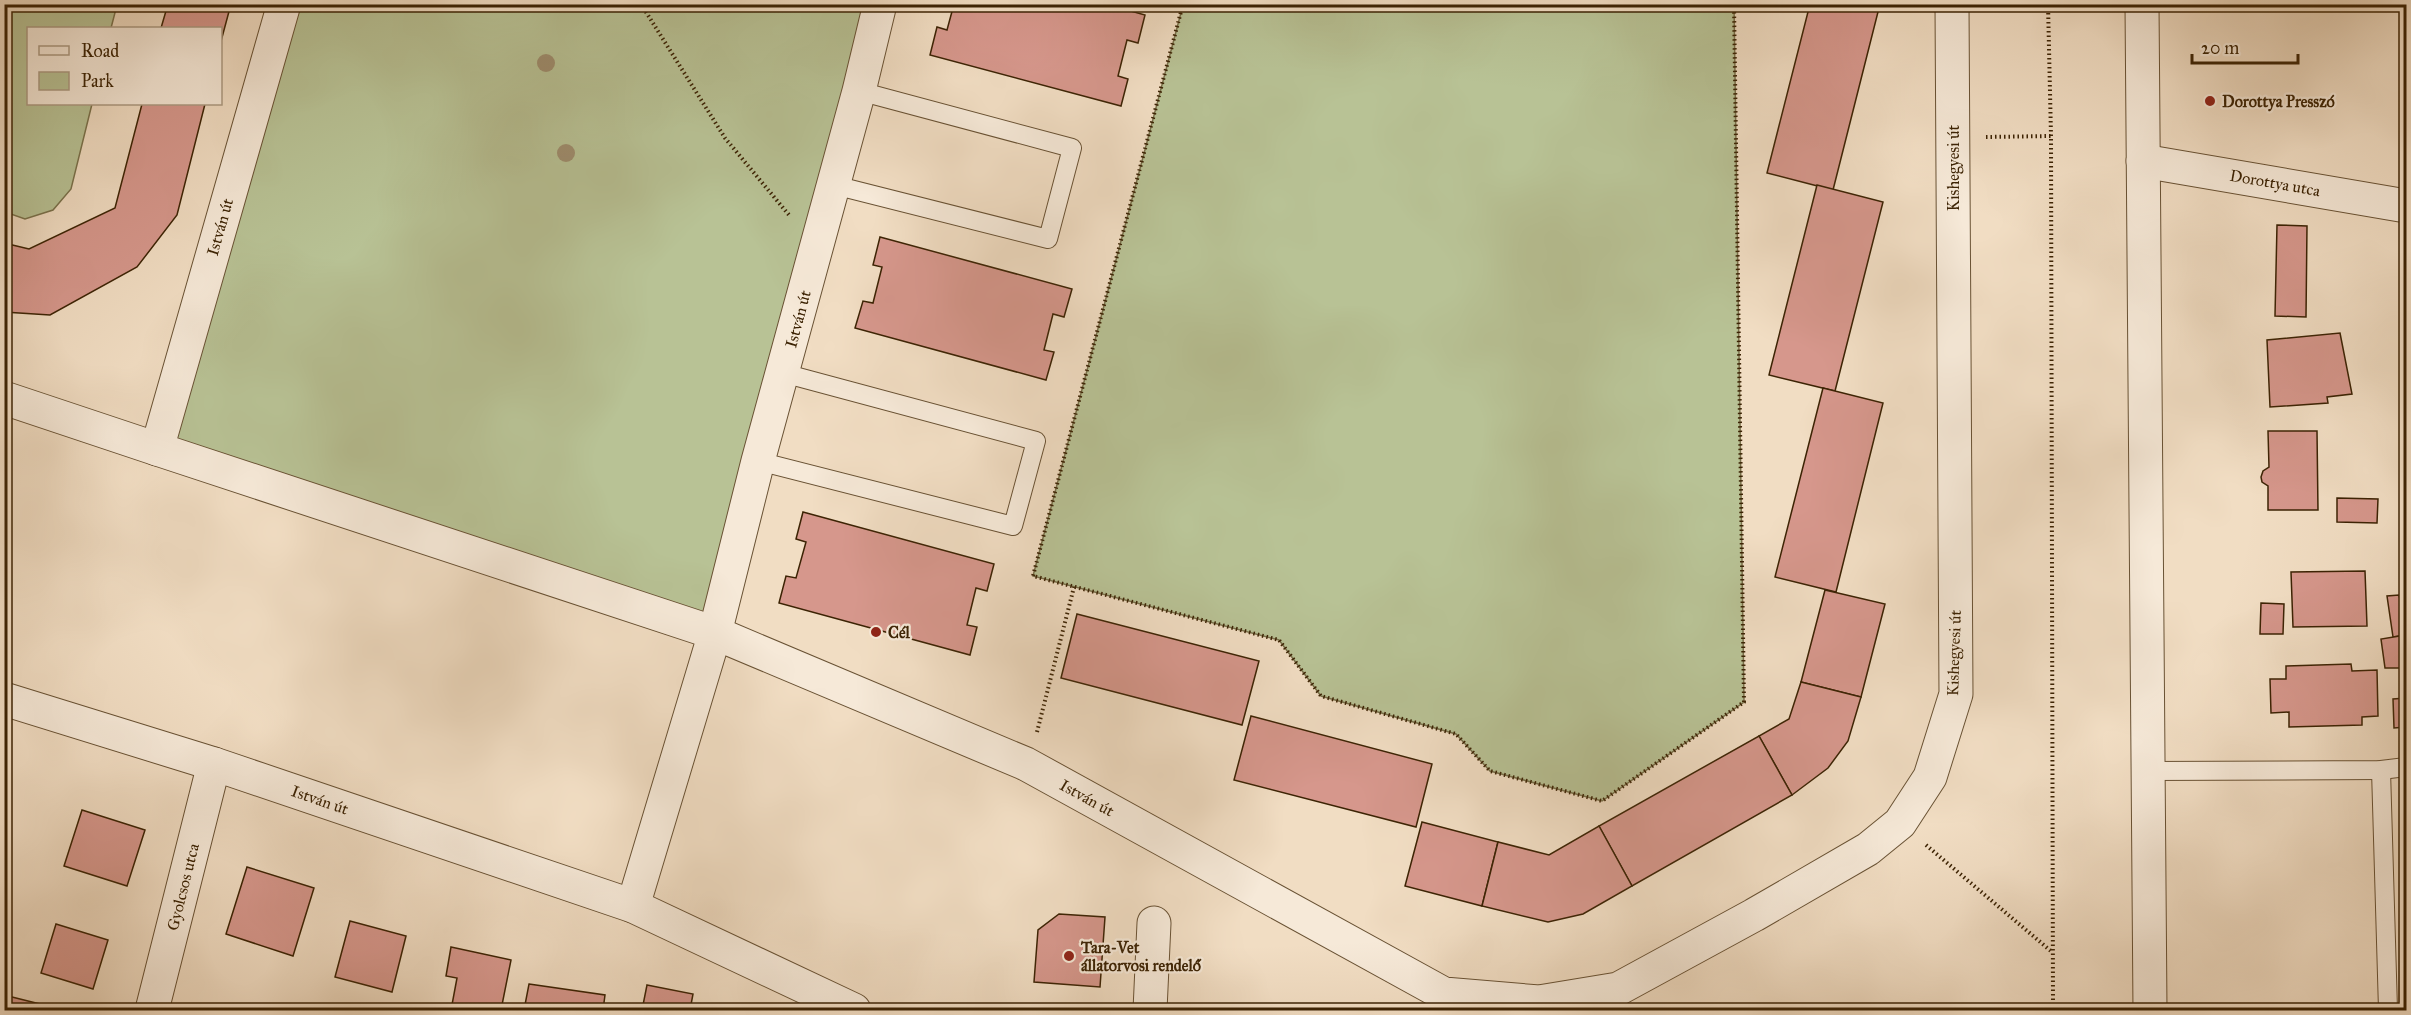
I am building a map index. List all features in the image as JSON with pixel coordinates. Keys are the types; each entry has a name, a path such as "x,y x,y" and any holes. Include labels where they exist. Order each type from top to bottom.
{"street":[{"name":"István út","path":"157,449 284,4"},
{"name":"István út","path":"633,906 715,633 758,461 834,185 880,4"},
{"name":"Kishegyesi út","path":"1444,994 1539,1002 1618,989 1754,915 1868,849 1900,823 1930,777 1956,694 1952,4"},
{"path":"2142,4 2150,1011"},
{"name":"Dorottya utca","path":"2143,161 2406,206"},
{"name":"István út","path":"4,398 715,633 1026,764 1444,994"},
{"name":"István út","path":"4,699 214,764 633,906 854,1011"},
{"name":"Gyolcsos utca","path":"152,1011 214,764"},
{"path":"1150,1011 1154,923"}],"lane":[{"path":"834,185 1048,239 1072,148 859,91"},
{"path":"758,461 1013,526 1036,441 783,374"},
{"path":"2148,771 2381,770 2406,767"},
{"path":"2381,770 2388,1011"}],"path":[{"path":"642,4 725,138 817,248"},
{"path":"1184,4 1033,576 1279,640 1321,696 1456,734 1490,771 1602,801 1744,702 1734,4"},
{"path":"2048,4 2051,136 2053,1011"},
{"path":"1953,138 2051,136"},
{"path":"1026,764 1039,725 1074,587"},
{"path":"1900,823 2052,952"}],"green space":[{"path":"5,4 117,5 111,27 27,27 27,105 92,105 71,189 53,210 25,219 5,212"},
{"path":"284,5 877,5 715,633 157,449"},
{"path":"1183,5 1734,5 1744,702 1602,801 1490,771 1456,734 1321,696 1279,640 1033,576"}],"building":[{"path":"168,4 231,4 222,38 222,27 161,27"},
{"path":"954,4 1106,4 1145,15 1138,43 1127,40 1118,76 1128,79 1121,106 930,55 937,27 947,30"},
{"path":"1810,4 1880,4 1833,190 1767,173"},
{"path":"142,105 205,105 177,215 137,267 50,315 4,312 4,243 29,249 115,208"},
{"path":"1817,185 1883,202 1835,391 1769,375"},
{"path":"2277,225 2307,226 2306,317 2275,316"},
{"path":"880,237 1072,289 1064,317 1053,314 1044,350 1054,352 1046,380 855,328 863,301 873,303 882,267 873,265"},
{"path":"2340,333 2352,394 2327,397 2328,403 2270,407 2267,340"},
{"path":"1823,388 1883,403 1836,592 1775,577"},
{"path":"2268,431 2317,431 2318,510 2268,510 2268,486 2262,482 2261,477 2263,471 2269,467"},
{"path":"2337,498 2378,499 2377,523 2337,522"},
{"path":"803,512 994,564 987,591 976,588 967,625 977,627 970,655 779,603 786,576 796,578 806,542 796,539"},
{"path":"2365,571 2367,626 2293,627 2291,572"},
{"path":"1825,590 1885,604 1861,697 1801,682"},
{"path":"2399,595 2406,635 2393,637 2387,596"},
{"path":"2261,603 2284,604 2283,634 2260,634"},
{"path":"1077,614 1259,661 1242,725 1061,678"},
{"path":"2406,635 2406,668 2385,668 2381,639"},
{"path":"2351,664 2352,671 2377,670 2378,716 2362,717 2362,725 2289,727 2289,712 2271,713 2270,679 2286,679 2286,666"},
{"path":"1801,682 1861,697 1848,741 1828,768 1792,795 1759,736 1789,719"},
{"path":"2406,698 2406,727 2394,728 2393,699"},
{"path":"1251,716 1432,764 1416,827 1234,780"},
{"path":"1759,736 1792,795 1632,886 1599,826"},
{"path":"82,810 145,830 127,886 64,866"},
{"path":"1422,822 1498,842 1482,906 1405,886"},
{"path":"1599,826 1632,886 1583,914 1548,922 1482,906 1498,842 1549,855"},
{"path":"247,867 314,888 293,956 226,934"},
{"name":"Tara-Vet állatorvosi rendelő","path":"1059,914 1105,917 1100,987 1034,982 1038,930"},
{"path":"350,921 406,936 392,992 335,977"},
{"path":"56,924 108,940 93,989 41,973"},
{"path":"451,947 511,960 501,1010 451,1010 457,978 446,976"},
{"path":"529,984 605,995 603,1010 524,1010"},
{"path":"647,985 693,994 690,1010 642,1010"},
{"path":"4,995 64,1010 4,1010"}],"place":[{"name":"Dorottya Presszó","path":"2210,101"},
{"name":"Cél","path":"876,632"},
{"name":"Tara-Vet állatorvosi rendelő","path":"1069,956"}]}
